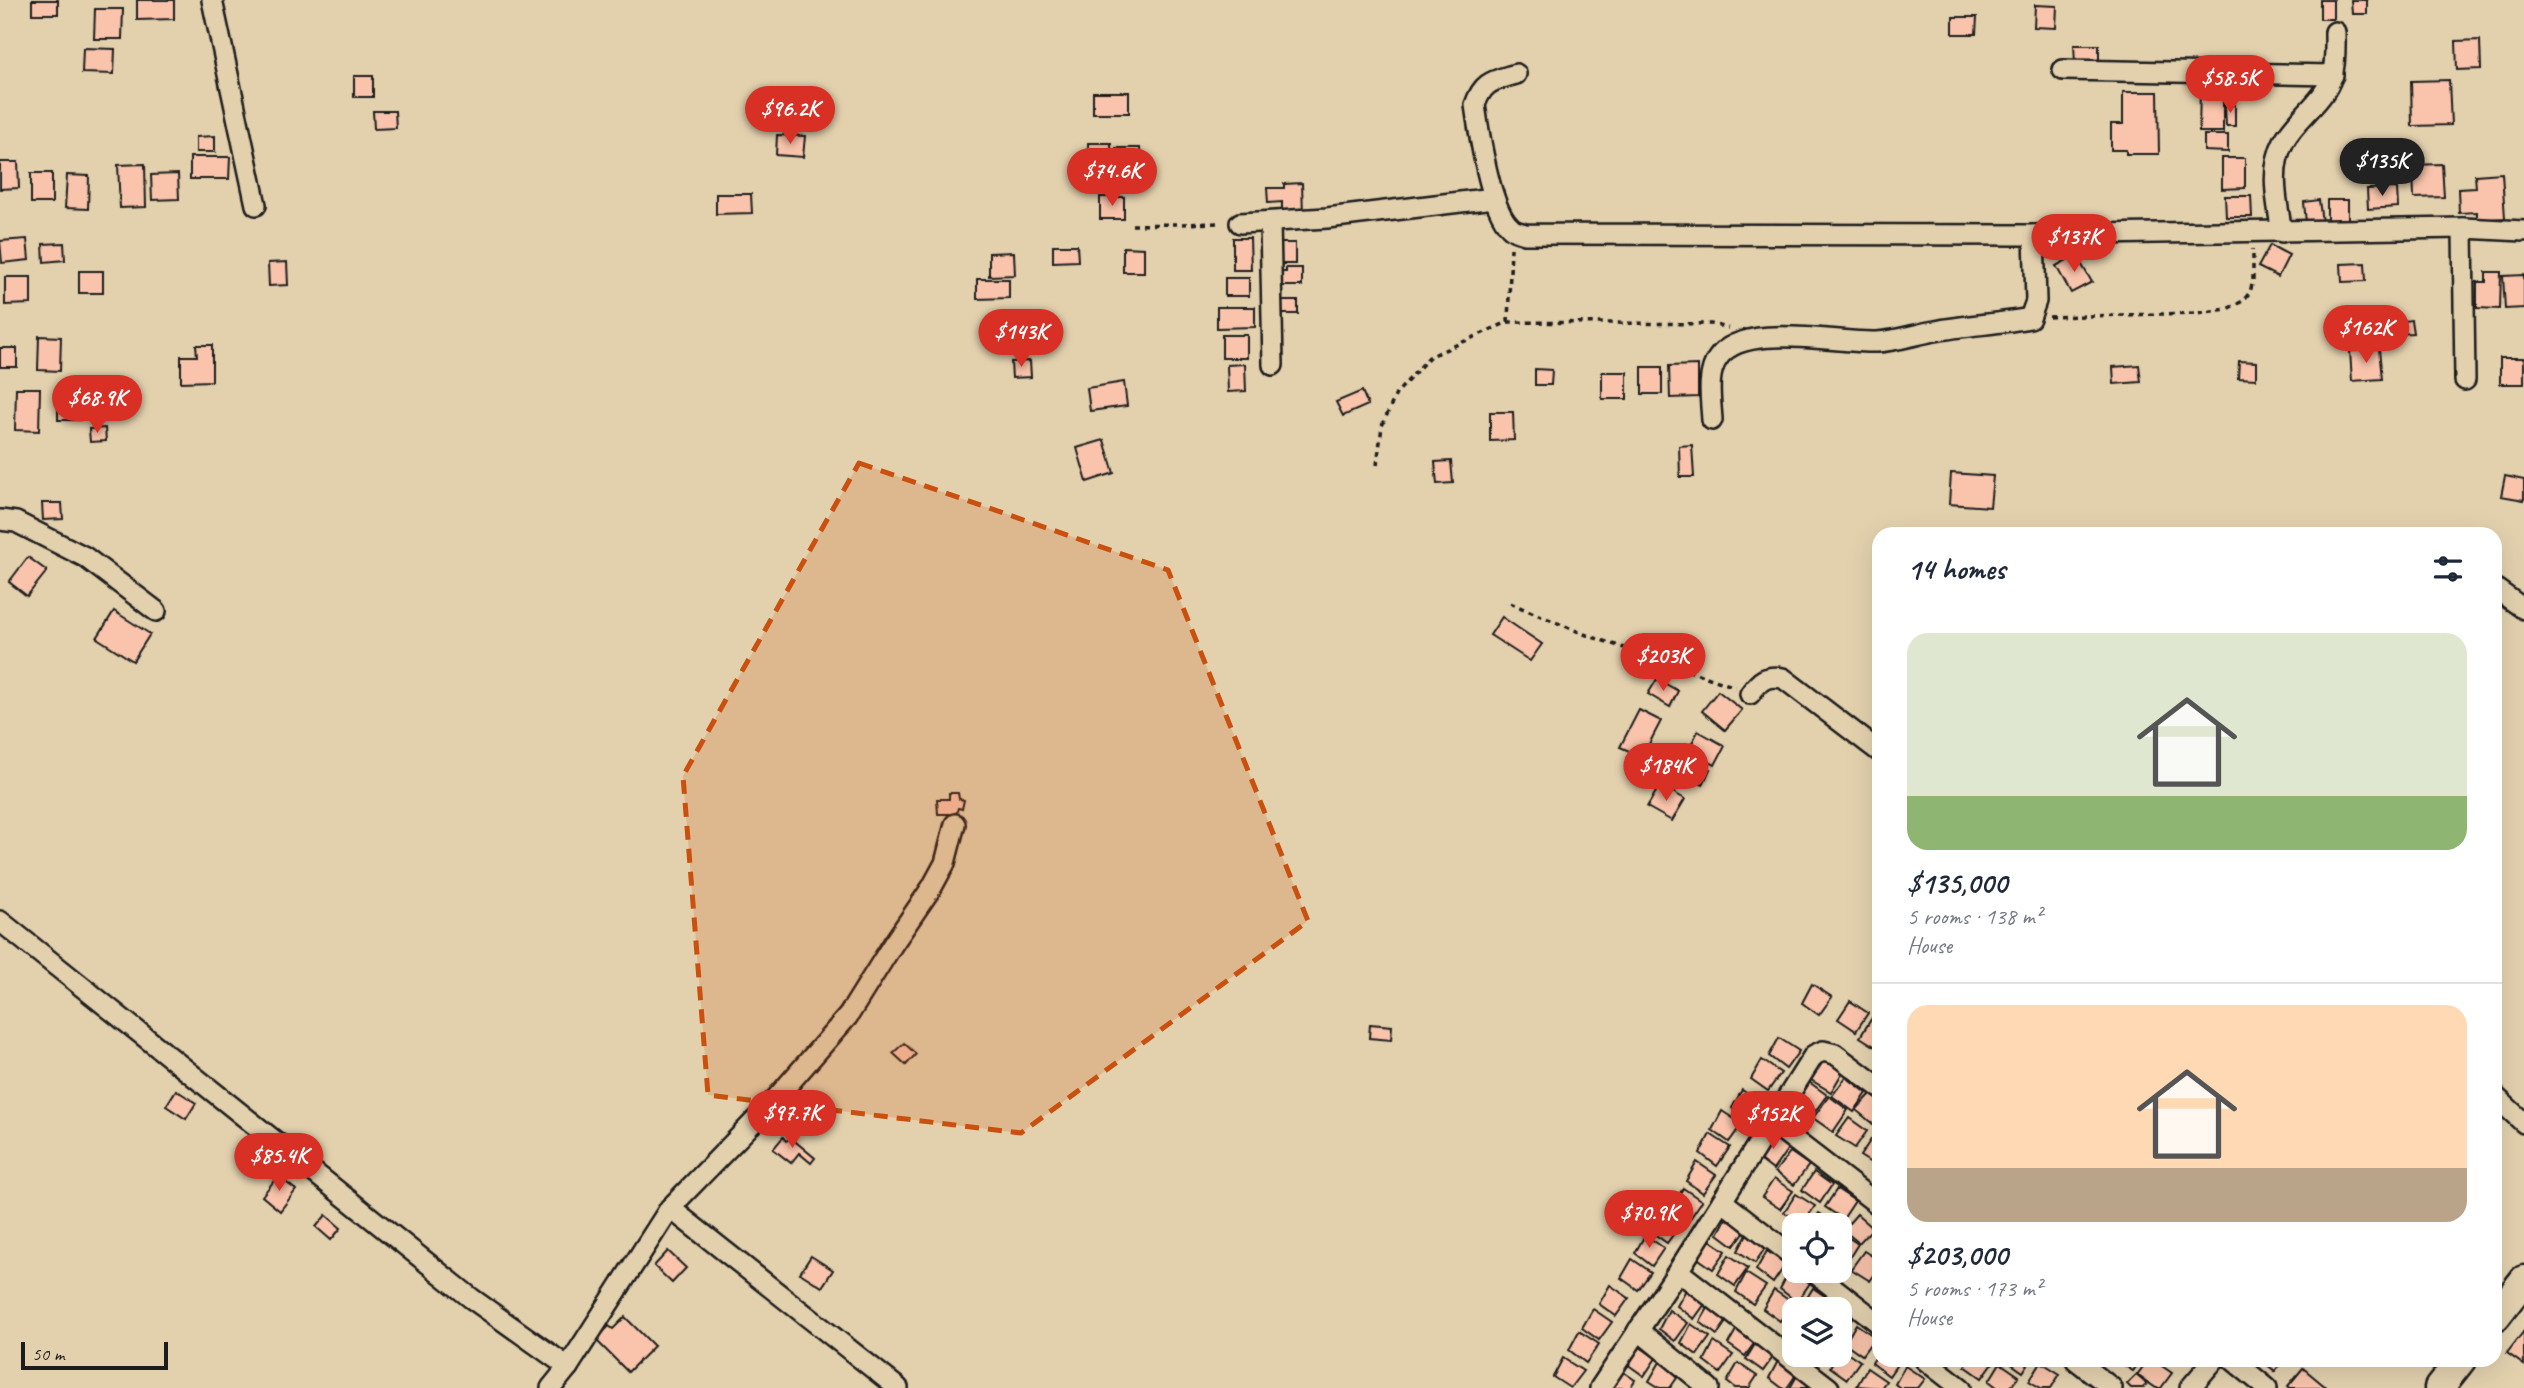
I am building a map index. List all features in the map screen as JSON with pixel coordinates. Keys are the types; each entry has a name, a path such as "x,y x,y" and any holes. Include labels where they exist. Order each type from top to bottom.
{"street":[{"path":"212,0 256,205"},
{"path":"2282,232 2275,193 2275,171 2283,143 2326,90 2333,75 2335,33"},
{"path":"2063,69 2333,75"},
{"path":"1516,74 1492,81 1480,90 1475,105 1494,198 1511,229 1525,234 2034,235 2463,228 2524,230"},
{"path":"1240,223 1379,213 1494,198"},
{"path":"1270,222 1273,365"},
{"path":"2463,228 2465,380"},
{"path":"1712,420 1712,369 1718,357 1730,347 1746,341 1770,337 1799,337 1877,342 2030,318 2036,301 2034,235"},
{"path":"0,520 16,522 85,557 156,611"},
{"path":"2502,593 2524,609"},
{"path":"1750,694 1765,677 1783,678 1872,746"},
{"path":"551,1388 568,1367 670,1208 772,1103 848,1016 932,887 945,863 955,824"},
{"path":"0,922 471,1298 568,1367"},
{"path":"1600,1388 1818,1052 1829,1051 1835,1054 1872,1082"},
{"path":"2502,1103 2524,1123"},
{"path":"1772,1122 1872,1200"},
{"path":"1723,1201 1782,1248"},
{"path":"670,1208 898,1388"},
{"path":"1678,1271 1829,1388"},
{"path":"2502,1308 2524,1280"},
{"path":"1828,1283 1872,1318"},
{"path":"1638,1331 1709,1388"},
{"path":"1933,1367 1961,1388"},
{"path":"2085,1367 2112,1388"},
{"path":"2190,1388 2208,1367"},
{"path":"2242,1367 2267,1388"},
{"path":"2439,1388 2456,1367"}],"path":[{"path":"1132,225 1218,223"},
{"path":"1508,323 1511,229"},
{"path":"2030,318 2197,313 2227,309 2243,301 2250,292 2253,281 2253,232"},
{"path":"1377,466 1382,426 1396,394 1429,357 1508,323 1711,324 1730,329 1746,341"},
{"path":"1510,603 1584,634 1714,678 1750,694"}],"highlighted area":[{"path":"859,463 1168,570 1308,921 1021,1133 708,1095 683,776"}],"building":[{"path":"32,0 58,0 58,14 32,14"},
{"path":"137,0 174,0 174,19 137,20"},
{"path":"2320,0 2333,0 2333,19 2320,19"},
{"path":"2351,0 2367,0 2367,14 2352,14"},
{"path":"2035,5 2057,6 2056,28 2034,27"},
{"path":"95,9 123,9 122,39 94,39"},
{"path":"1953,17 1977,17 1976,34 1953,34"},
{"path":"2480,40 2481,69 2457,70 2456,41"},
{"path":"2074,45 2099,45 2099,62 2075,63"},
{"path":"83,48 115,49 114,74 82,73"},
{"path":"354,76 373,76 373,97 354,97"},
{"path":"2449,80 2451,125 2412,126 2411,81"},
{"path":"2200,90 2223,90 2223,132 2199,132"},
{"path":"1093,92 1129,92 1129,113 1093,113"},
{"path":"2123,92 2158,92 2159,154 2126,154 2126,150 2111,150 2111,124 2123,124"},
{"path":"2225,105 2235,105 2235,126 2226,126"},
{"path":"373,111 395,111 396,128 374,129"},
{"path":"777,135 805,136 803,157 776,155"},
{"path":"2204,135 2228,135 2228,152 2204,151"},
{"path":"215,136 215,152 196,152 196,137"},
{"path":"1088,143 1111,143 1112,176 1089,176"},
{"path":"1116,148 1140,148 1141,172 1116,172"},
{"path":"190,157 230,157 229,179 190,179"},
{"path":"2222,158 2245,158 2245,188 2222,189"},
{"path":"0,162 18,162 19,188 0,189"},
{"path":"145,164 146,207 120,208 118,165"},
{"path":"2442,164 2444,197 2414,198 2413,165"},
{"path":"31,173 52,173 52,203 31,203"},
{"path":"2502,173 2505,218 2477,220 2477,212 2459,213 2458,189 2476,188 2475,175"},
{"path":"178,174 179,199 152,200 151,175"},
{"path":"67,175 89,176 88,209 65,208"},
{"path":"1302,183 1303,214 1282,215 1282,202 1268,203 1267,188 1284,188 1284,184"},
{"path":"2397,188 2398,207 2368,209 2367,189"},
{"path":"716,194 751,194 752,213 716,214"},
{"path":"2225,196 2251,196 2252,217 2226,217"},
{"path":"1100,197 1124,197 1124,219 1100,219"},
{"path":"2319,200 2322,222 2306,223 2304,202"},
{"path":"2327,200 2348,200 2348,220 2327,220"},
{"path":"1233,238 1250,238 1251,270 1233,270"},
{"path":"27,239 29,260 2,263 0,241"},
{"path":"64,243 65,260 44,262 43,244"},
{"path":"1278,243 1295,243 1295,264 1279,264"},
{"path":"1053,245 1077,245 1078,261 1053,262"},
{"path":"2270,245 2289,255 2278,277 2258,267"},
{"path":"1123,247 1144,248 1144,272 1123,272"},
{"path":"1014,252 1015,275 989,276 989,253"},
{"path":"2076,255 2092,282 2071,293 2056,266"},
{"path":"287,262 288,285 269,286 268,263"},
{"path":"2365,263 2366,281 2342,282 2341,264"},
{"path":"1286,268 1302,268 1302,286 1276,286 1276,272 1286,272"},
{"path":"79,271 103,271 103,293 79,293"},
{"path":"2486,272 2501,272 2500,309 2477,308 2477,282 2486,282"},
{"path":"2524,275 2524,308 2505,309 2503,276"},
{"path":"5,277 31,277 31,304 5,305"},
{"path":"1225,278 1249,278 1249,296 1225,296"},
{"path":"977,279 1009,279 1009,298 977,299"},
{"path":"1282,301 1298,301 1298,314 1282,314"},
{"path":"1217,307 1255,307 1255,327 1217,328"},
{"path":"2411,320 2413,333 2396,334 2394,322"},
{"path":"1222,335 1247,335 1247,358 1222,358"},
{"path":"39,336 61,337 60,371 38,370"},
{"path":"196,345 212,345 212,381 181,382 181,356 197,356"},
{"path":"0,348 17,348 17,367 0,367"},
{"path":"2379,349 2382,379 2352,381 2350,351"},
{"path":"2500,358 2524,358 2524,384 2500,384"},
{"path":"1030,361 1031,377 1012,378 1011,362"},
{"path":"2239,361 2256,362 2256,379 2238,378"},
{"path":"1245,364 1246,391 1228,392 1227,365"},
{"path":"1698,365 1698,397 1670,398 1669,366"},
{"path":"2139,365 2141,382 2114,384 2113,367"},
{"path":"1642,367 1662,367 1662,394 1642,394"},
{"path":"1535,369 1552,370 1551,385 1535,385"},
{"path":"1602,372 1627,372 1627,399 1602,399"},
{"path":"1124,382 1127,406 1090,411 1087,388"},
{"path":"16,388 40,388 39,431 15,430"},
{"path":"1362,391 1368,405 1343,416 1336,402"},
{"path":"58,405 80,405 80,420 58,420"},
{"path":"1490,412 1513,412 1514,440 1490,441"},
{"path":"105,428 106,441 90,442 89,429"},
{"path":"1104,440 1114,473 1087,482 1077,448"},
{"path":"1692,445 1694,477 1680,477 1679,446"},
{"path":"1451,461 1453,483 1437,484 1435,462"},
{"path":"1951,473 1993,476 1990,507 1949,504"},
{"path":"2505,476 2524,480 2524,500 2501,496"},
{"path":"42,503 62,503 63,519 43,520"},
{"path":"28,557 47,571 27,596 9,582"},
{"path":"114,611 150,634 133,661 97,638"},
{"path":"1502,617 1542,644 1530,661 1490,635"},
{"path":"1657,679 1678,691 1670,707 1648,694"},
{"path":"1718,691 1742,710 1725,730 1702,711"},
{"path":"1639,710 1661,721 1649,744 1654,747 1648,759 1620,747"},
{"path":"1698,731 1725,746 1715,765 1688,751"},
{"path":"1684,757 1710,769 1703,785 1677,773"},
{"path":"1660,785 1685,799 1672,821 1647,807"},
{"path":"949,793 958,793 959,799 964,800 962,809 958,808 956,814 938,814 937,799 949,799"},
{"path":"1812,984 1832,997 1819,1015 1802,1003"},
{"path":"1850,1001 1868,1013 1856,1031 1838,1019"},
{"path":"1872,1018 1872,1045 1860,1037"},
{"path":"1370,1024 1392,1026 1391,1040 1369,1038"},
{"path":"1779,1038 1799,1051 1786,1069 1769,1056"},
{"path":"904,1043 916,1054 906,1065 893,1053"},
{"path":"1821,1053 1845,1068 1831,1092 1806,1077"},
{"path":"1762,1060 1781,1073 1768,1091 1751,1079"},
{"path":"1846,1077 1867,1093 1854,1112 1832,1096"},
{"path":"1809,1082 1827,1095 1810,1118 1793,1105"},
{"path":"176,1090 196,1103 186,1119 166,1106"},
{"path":"1742,1090 1761,1103 1748,1121 1732,1108"},
{"path":"1871,1094 1872,1095 1872,1123 1856,1110"},
{"path":"1829,1096 1848,1110 1833,1132 1813,1118"},
{"path":"1722,1111 1742,1124 1729,1142 1712,1130"},
{"path":"1849,1118 1867,1131 1855,1148 1836,1136"},
{"path":"1774,1132 1791,1144 1773,1170 1756,1157"},
{"path":"1710,1134 1730,1147 1717,1166 1700,1153"},
{"path":"783,1137 786,1141 791,1138 815,1158 811,1163 799,1153 791,1163 773,1149"},
{"path":"1872,1138 1872,1164 1860,1156"},
{"path":"1790,1152 1809,1165 1794,1185 1775,1172"},
{"path":"1697,1162 1716,1175 1703,1193 1686,1181"},
{"path":"1814,1172 1832,1185 1820,1203 1802,1190"},
{"path":"278,1176 296,1190 280,1211 262,1196"},
{"path":"1774,1179 1793,1191 1780,1209 1762,1197"},
{"path":"1683,1188 1702,1201 1689,1220 1672,1207"},
{"path":"1837,1189 1855,1201 1847,1213 1834,1213 1825,1207"},
{"path":"1796,1194 1815,1206 1810,1213 1784,1212"},
{"path":"1661,1212 1680,1225 1667,1243 1650,1231"},
{"path":"1857,1214 1872,1227 1859,1243 1852,1237 1852,1220"},
{"path":"326,1215 341,1228 331,1240 316,1227"},
{"path":"1728,1215 1747,1228 1734,1246 1718,1234"},
{"path":"1748,1232 1767,1245 1755,1263 1738,1251"},
{"path":"1645,1235 1664,1248 1652,1266 1635,1253"},
{"path":"1707,1238 1726,1251 1713,1269 1696,1257"},
{"path":"1852,1240 1858,1244 1852,1254"},
{"path":"668,1251 686,1268 672,1283 654,1266"},
{"path":"1767,1251 1782,1261 1782,1270 1773,1283 1756,1270"},
{"path":"1864,1251 1872,1256 1870,1281 1852,1270"},
{"path":"1729,1255 1748,1268 1735,1286 1718,1274"},
{"path":"811,1256 833,1270 822,1287 800,1273"},
{"path":"1632,1259 1651,1272 1638,1290 1621,1278"},
{"path":"1746,1273 1766,1286 1753,1304 1736,1292"},
{"path":"1783,1283 1810,1283 1800,1297 1790,1297 1780,1289"},
{"path":"1610,1285 1629,1298 1616,1316 1599,1304"},
{"path":"1687,1288 1707,1301 1694,1319 1677,1306"},
{"path":"1813,1288 1826,1297 1808,1297"},
{"path":"1774,1290 1784,1297 1782,1297 1780,1321 1763,1309"},
{"path":"1711,1303 1730,1316 1717,1335 1700,1322"},
{"path":"1593,1309 1612,1322 1599,1340 1582,1328"},
{"path":"1669,1310 1688,1323 1675,1341 1659,1329"},
{"path":"625,1317 654,1346 628,1372 596,1340 609,1326 613,1329"},
{"path":"1691,1324 1710,1337 1697,1355 1681,1343"},
{"path":"1856,1324 1872,1335 1872,1341 1862,1355 1852,1348 1852,1331"},
{"path":"1739,1325 1758,1338 1745,1356 1728,1344"},
{"path":"1579,1331 1599,1344 1586,1363 1569,1350"},
{"path":"2524,1331 2524,1365 2507,1353"},
{"path":"1757,1341 1776,1353 1763,1371 1746,1359"},
{"path":"1714,1342 1733,1355 1720,1373 1704,1361"},
{"path":"1637,1345 1656,1358 1644,1376 1627,1364"},
{"path":"1852,1356 1860,1361 1847,1379 1830,1367 1852,1367"},
{"path":"1563,1358 1583,1371 1570,1388 1553,1377"},
{"path":"1779,1359 1782,1367 1791,1367 1798,1372 1787,1388 1782,1388 1769,1378"},
{"path":"1660,1362 1679,1375 1670,1388 1660,1388 1649,1381"},
{"path":"1738,1363 1757,1376 1749,1388 1735,1388 1727,1382"},
{"path":"1616,1367 1635,1380 1630,1388 1608,1388"},
{"path":"1877,1367 1895,1367 1889,1376"},
{"path":"1904,1367 1925,1379 1918,1388 1900,1388 1895,1384"},
{"path":"1966,1367 1990,1367 1982,1378"},
{"path":"1998,1367 2006,1367 2019,1376 2010,1388 1998,1388 1989,1381"},
{"path":"2038,1367 2049,1367 2060,1374 2051,1388 2041,1388 2029,1381"},
{"path":"2143,1367 2163,1367 2172,1373 2161,1388 2156,1388 2137,1375"},
{"path":"1867,1368 1886,1381 1881,1388 1857,1386"},
{"path":"2303,1368 2327,1388 2290,1388 2288,1386"},
{"path":"1798,1374 1817,1388 1790,1388"},
{"path":"2136,1375 2147,1384 2143,1388 2131,1388 2127,1384"}]}
